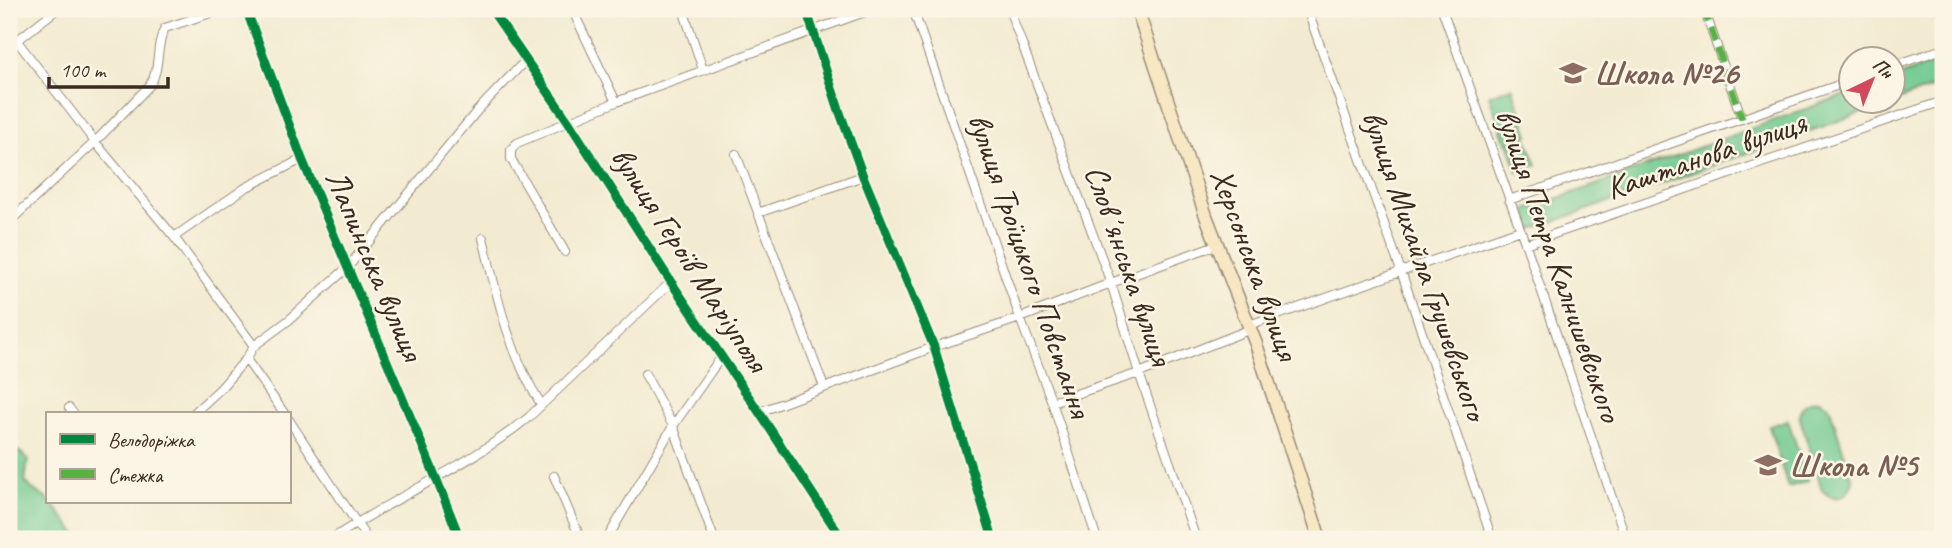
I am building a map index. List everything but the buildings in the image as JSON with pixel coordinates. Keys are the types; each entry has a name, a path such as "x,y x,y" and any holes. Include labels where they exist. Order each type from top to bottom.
{"main road":[{"name":"Херсонська вулиця","path":"1136,9 1216,245 1250,327 1320,539"}],"street":[{"path":"9,47 57,9"},
{"path":"9,222 95,142 153,80 161,36 166,28 223,9"},
{"name":"Лапинська вулиця","path":"246,9 302,159 460,539"},
{"name":"вулиця Героїв Маріуполя","path":"491,9 568,121 671,282 842,539"},
{"path":"572,9 616,102"},
{"path":"683,9 703,70"},
{"path":"806,9 863,176 934,347 993,539"},
{"path":"565,252 511,159 511,150 517,143 616,102 873,9"},
{"name":"вулиця Троїцького Повстання","path":"913,9 1020,318 1052,402 1097,539"},
{"name":"Словʼянська вулиця","path":"1009,9 1111,283 1196,539"},
{"name":"вулиця Михайла Грушевського","path":"1307,9 1401,271 1492,539"},
{"name":"вулиця Петра Калнишевського","path":"1442,9 1626,539"},
{"path":"1704,9 1742,119"},
{"path":"17,41 95,142 174,237 254,346"},
{"path":"1906,61 1943,49"},
{"path":"195,412 220,389 254,346 289,320 348,267 477,111 526,60"},
{"name":"Каштанова вулиця","path":"1509,200 1836,86"},
{"name":"Каштанова вулиця","path":"1525,244 1943,101"},
{"path":"736,154 824,387"},
{"path":"174,237 245,188 302,159"},
{"path":"758,213 863,176"},
{"path":"1052,402 1139,373 1250,327 1520,230"},
{"path":"483,238 509,337 527,382 541,404"},
{"path":"759,412 1216,245"},
{"path":"332,539 510,432 671,282"},
{"path":"607,539 673,426 721,357"},
{"path":"246,359 283,412"},
{"path":"645,374 673,426 714,539"},
{"path":"290,422 367,539"},
{"path":"554,476 583,539"}],"green space":[{"path":"1943,60 1943,84 1906,97 1906,73"},
{"path":"1512,87 1529,135 1506,143 1489,95"},
{"path":"1836,98 1836,116 1853,116 1533,229 1526,210"},
{"path":"1527,139 1537,165 1518,172 1509,145"},
{"path":"1819,400 1830,409 1853,481 1844,495 1836,498 1822,490 1799,415 1806,404"},
{"path":"1788,420 1808,481 1788,487 1769,426"},
{"path":"20,452 28,460 25,481 46,498 46,503 52,503 81,539 9,539 9,454"}],"marked path":[{"path":"1704,9 1742,119"}],"cycle path":[{"path":"246,9 302,159 460,539"},
{"path":"491,9 568,121 671,282 842,539"},
{"path":"806,9 863,176 934,347 993,539"}],"place":[{"name":"Школа №26","path":"1573,73"},
{"name":"Школа №5","path":"1768,465"}]}
